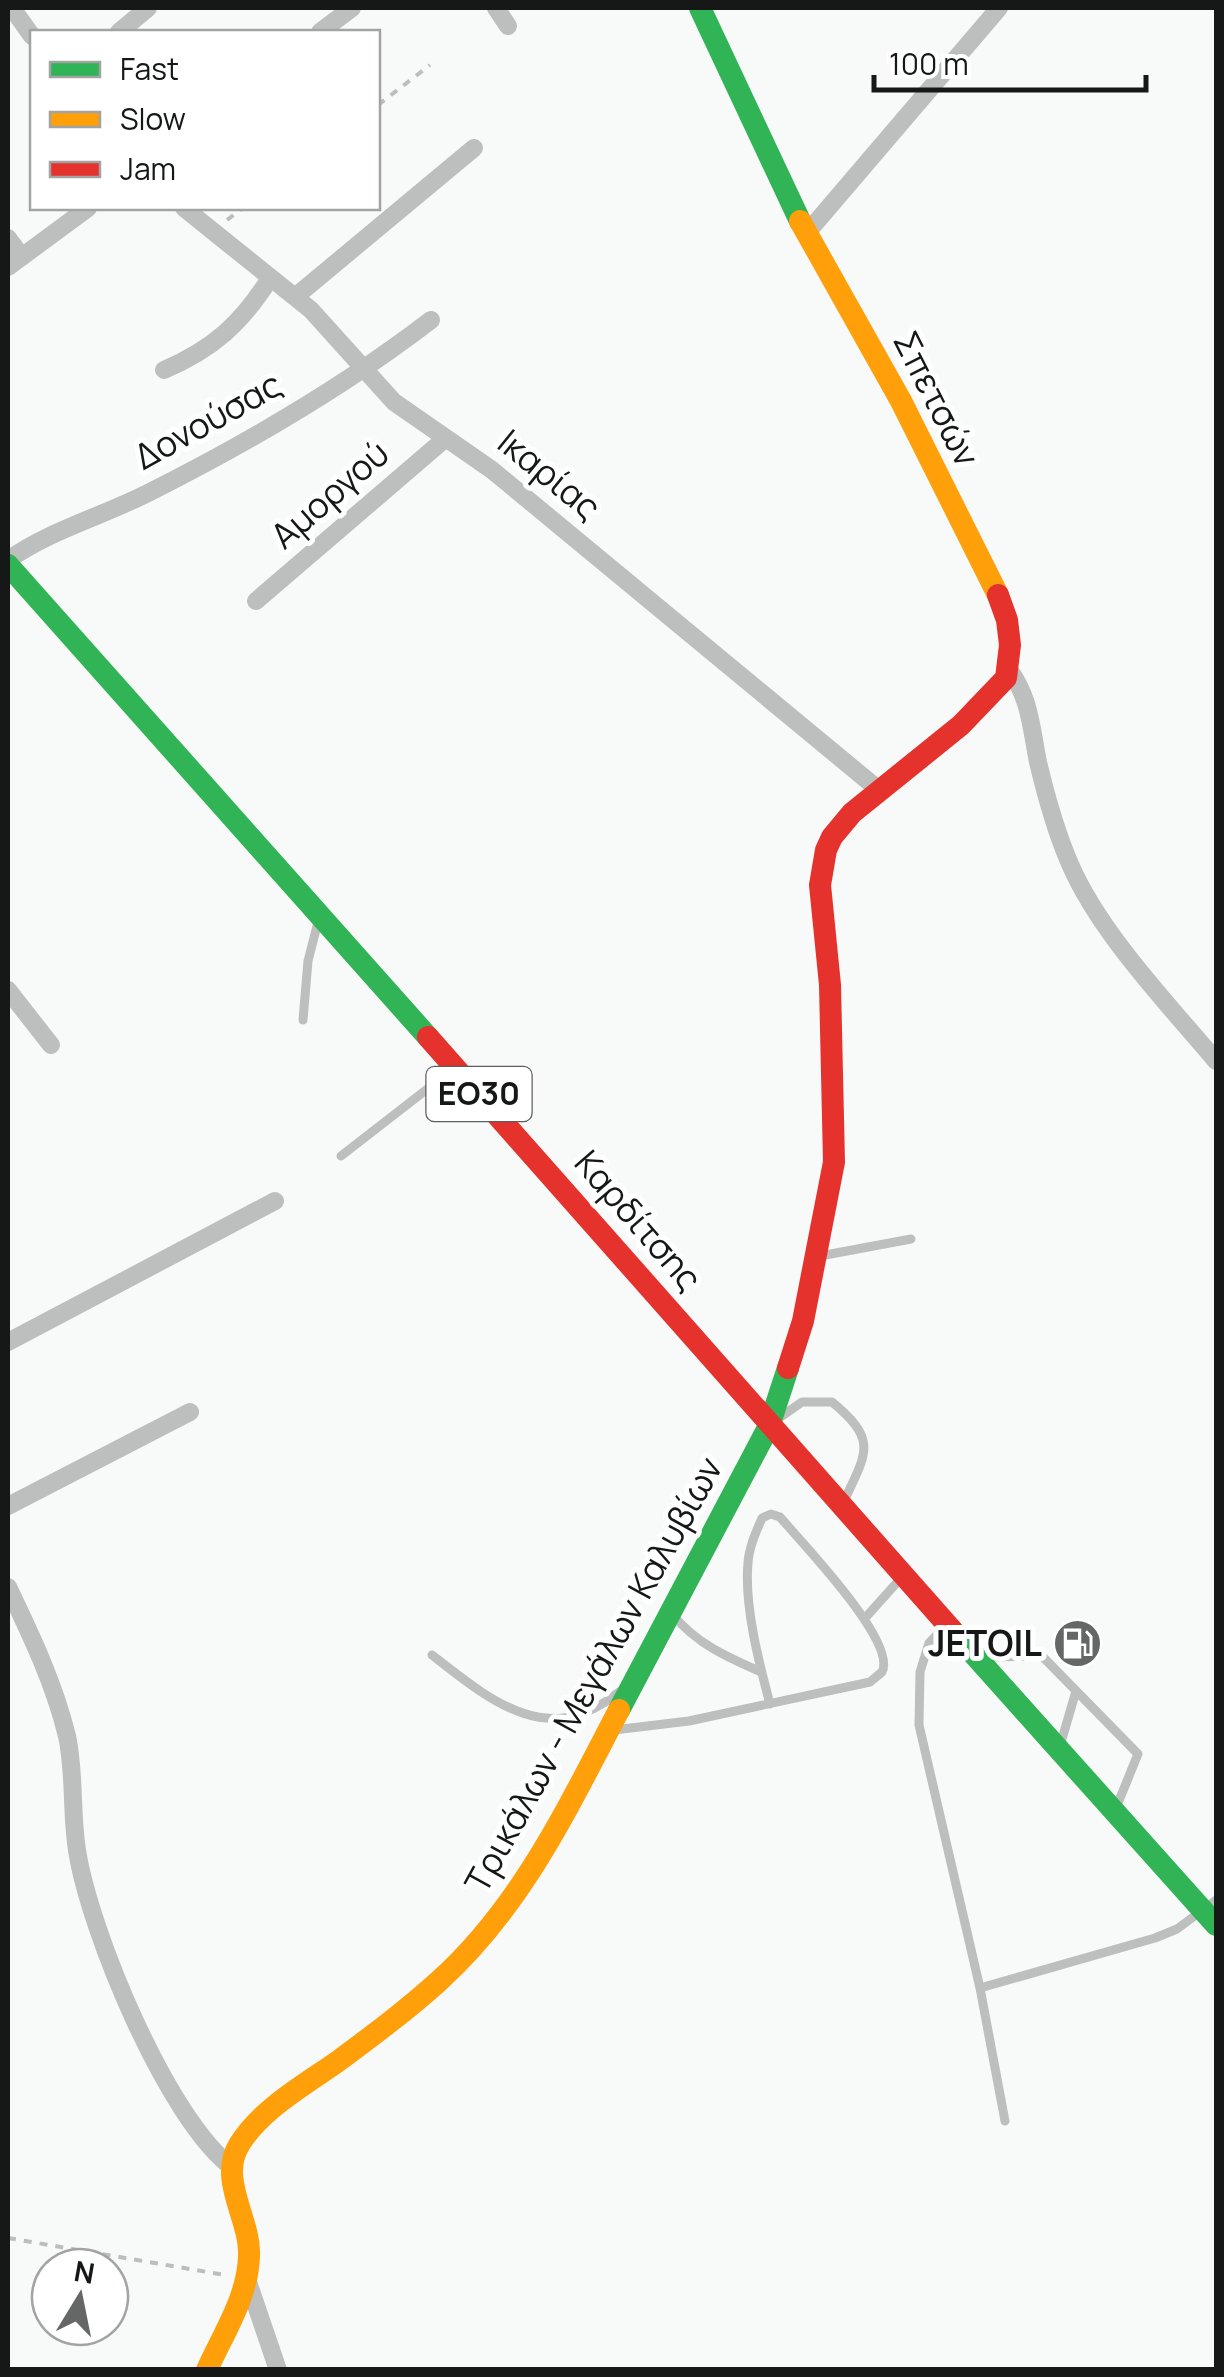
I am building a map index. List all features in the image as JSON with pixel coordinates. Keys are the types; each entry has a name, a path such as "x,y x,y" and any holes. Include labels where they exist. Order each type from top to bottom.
{"street":[{"path":"12,8 30,33"},
{"path":"122,30 148,8"},
{"path":"323,30 352,8"},
{"path":"496,8 508,26"},
{"name":"Σπετσών","path":"700,8 806,234 901,401 997,591 1007,620 1008,668"},
{"path":"806,234 999,8"},
{"path":"296,297 474,148"},
{"path":"8,238 15,262 85,210"},
{"name":"Ικαρίας","path":"186,210 296,297 394,402 586,547 880,790"},
{"path":"164,370 206,350 233,328 270,278"},
{"name":"Δονούσας","path":"8,562 50,534 146,494 222,456 431,320"},
{"name":"Αμοργού","path":"256,601 446,438"},
{"name":"Καρδίτσης","path":"8,562 769,1426 1115,1811 1212,1912"},
{"path":"880,790 998,691 1008,668"},
{"path":"1008,668 1027,700 1048,802 1058,836 1083,892 1216,1061"},
{"name":"Τρικάλων - Μεγάλων Καλυβίων","path":"233,2168 237,2147 253,2128 434,1989 488,1936 536,1866 769,1426 802,1321 834,1162 830,986 820,886 822,868 832,837 852,813 880,790"},
{"path":"8,990 52,1045"},
{"path":"8,1342 276,1201"},
{"path":"8,1506 190,1412"},
{"path":"8,1587 40,1654 68,1740 70,1793 82,1879 110,1964 194,2130 233,2168 249,2239 247,2278 207,2370"},
{"path":"247,2278 278,2370"}],"lane":[{"path":"303,1020 308,961 321,915"},
{"path":"341,1156 455,1067"},
{"path":"817,1256 911,1239"},
{"path":"769,1426 802,1402 832,1402 856,1422 865,1443 841,1506"},
{"path":"609,1731 689,1721 770,1704 870,1682 882,1672 884,1659 866,1617 780,1517 771,1514 762,1518 748,1560 761,1672 770,1704"},
{"path":"866,1617 904,1574"},
{"path":"671,1613 686,1631 717,1653 761,1672"},
{"path":"949,1623 933,1638 925,1654 918,1686 918,1725 980,1988 1005,2121"},
{"path":"432,1655 490,1701 519,1714 554,1719 598,1708 637,1678"},
{"path":"980,1657 1042,1656 1138,1754 1115,1811"},
{"path":"1060,1748 1076,1691"},
{"path":"980,1988 1155,1938 1212,1912"}],"path":[{"path":"380,103 430,65"},
{"path":"8,2238 247,2278"}],"traffic: fast":[{"path":"700,8 800,221"},
{"path":"8,565 428,1037"},
{"path":"619,1710 769,1426 788,1368"},
{"path":"952,1630 1216,1925"}],"traffic: slow":[{"path":"800,221 901,401 998,595"},
{"path":"207,2370 239,2301 248,2271 248,2242 233,2186 233,2158 239,2145 271,2109 402,2013 468,1952 495,1921 541,1854 619,1710"}],"traffic: jam":[{"path":"788,1368 803,1321 834,1162 830,985 820,885 826,850 852,813 961,725 1006,678 1010,645 998,595"},
{"path":"428,1037 952,1630"}],"place":[{"name":"JETOIL","path":"1077,1644"}]}
